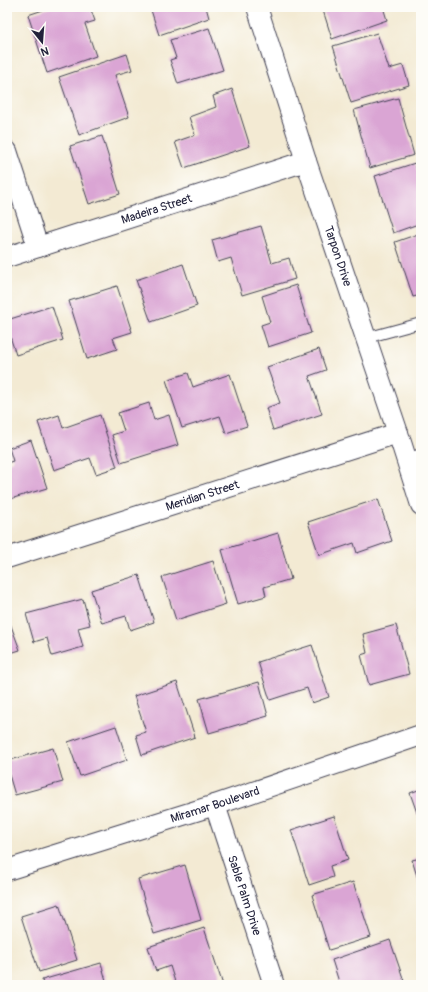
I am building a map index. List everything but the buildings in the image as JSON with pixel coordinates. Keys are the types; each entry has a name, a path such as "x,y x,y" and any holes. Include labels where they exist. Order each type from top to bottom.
{"street":[{"name":"Tarpon Drive","path":"257,7 306,161 398,432 414,457 421,505"},
{"path":"7,151 38,247"},
{"name":"Madeira Street","path":"7,257 306,161"},
{"name":"Meridian Street","path":"7,558 398,432"},
{"name":"Miramar Boulevard","path":"7,870 215,805 421,735"},
{"name":"Sable Palm Drive","path":"215,805 274,985"}],"lane":[{"path":"366,338 421,323"}]}
